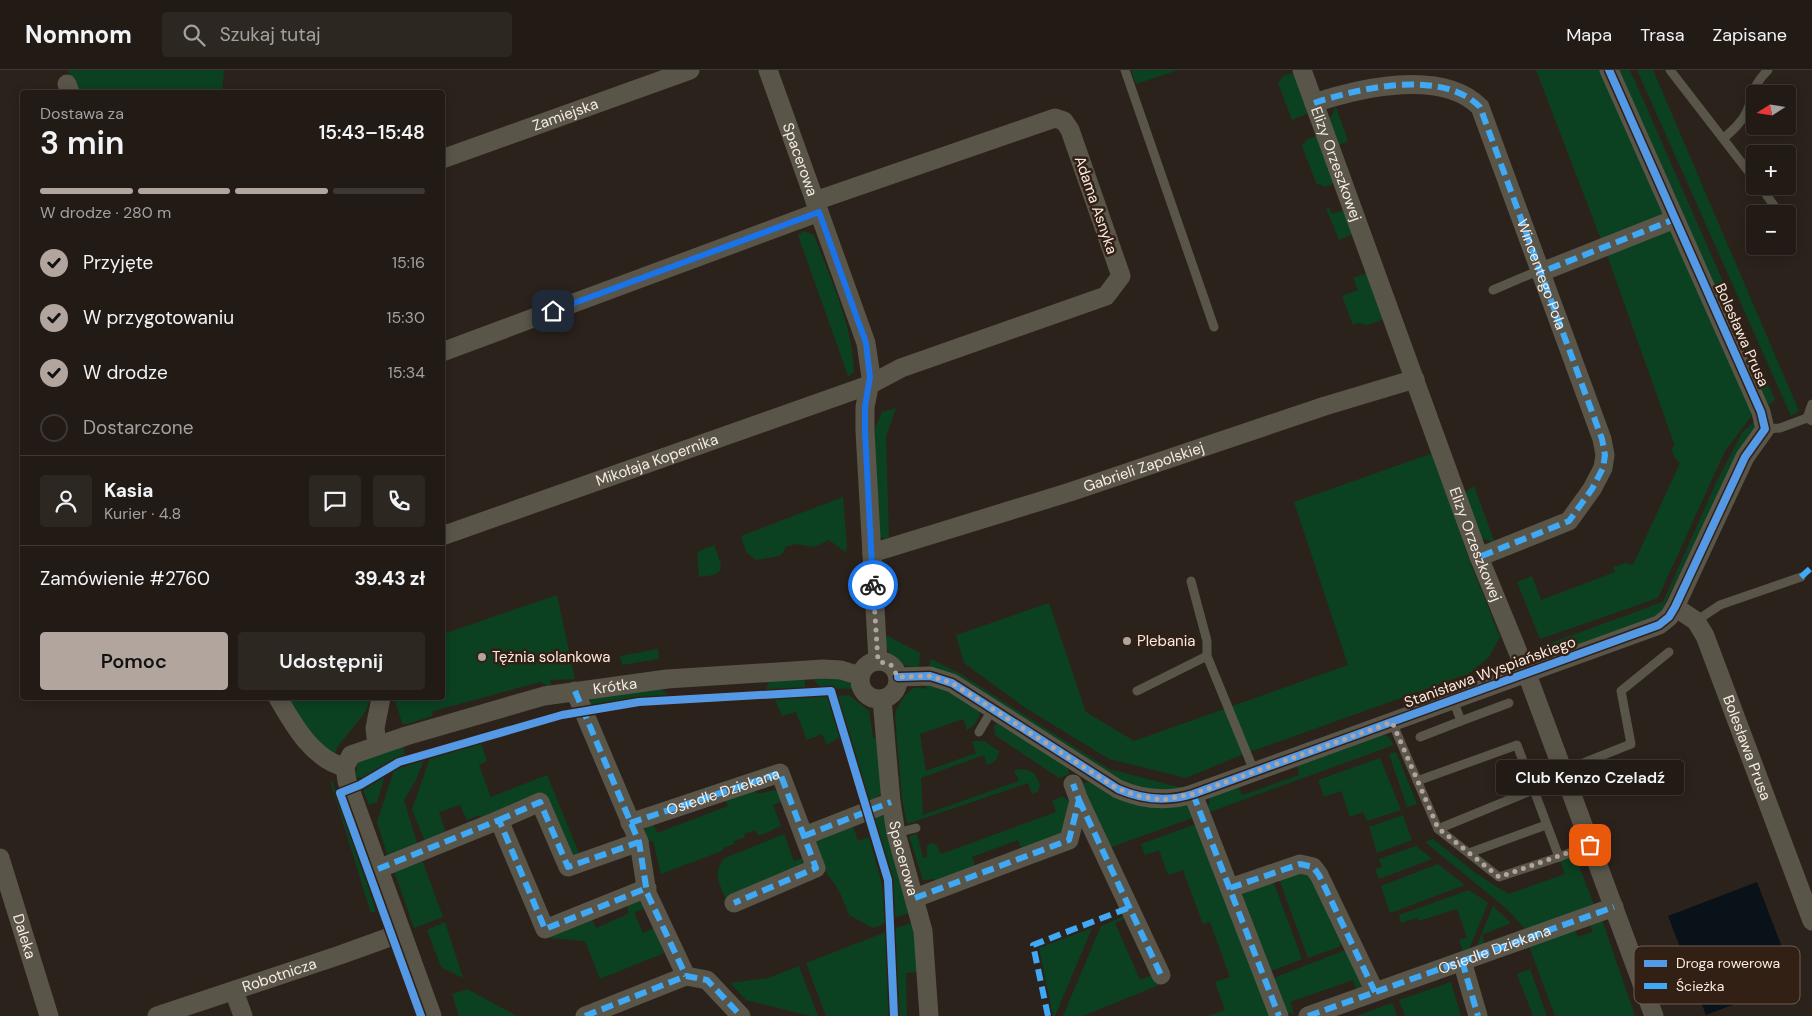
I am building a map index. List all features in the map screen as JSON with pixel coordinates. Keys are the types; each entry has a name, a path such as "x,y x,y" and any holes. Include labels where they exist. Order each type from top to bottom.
{"street":[{"name":"Zamiejska","path":"445,158 690,70"},
{"name":"Spacerowa","path":"768,70 866,343 870,367 865,407 865,431 878,661"},
{"name":"Elizy Orzeszkowej","path":"1302,70 1479,557 1527,674 1634,962"},
{"name":"Bolesława Prusa","path":"1609,70 1761,412 1765,429"},
{"name":"Wincentego Pola","path":"1314,104 1380,80 1412,72 1434,73 1466,89 1474,96 1480,107 1544,270 1602,439 1605,455 1603,468 1592,489 1569,521 1479,557"},
{"name":"Adama Asnyka","path":"817,207 1055,118 1064,121 1070,130 1121,276 1106,296 901,368 869,385"},
{"path":"445,351 817,207"},
{"path":"1544,270 1675,219"},
{"name":"Gabrieli Zapolskiej","path":"872,553 1070,492 1325,406 1415,379"},
{"name":"Mikołaja Kopernika","path":"445,535 869,385"},
{"path":"1675,607 1745,457 1765,429"},
{"name":"Bolesława Prusa","path":"1675,607 1696,621 1705,636 1812,921"},
{"name":"Stanisława Wyspiańskiego","path":"898,677 924,676 944,680 994,708 1082,768 1118,789 1139,796 1162,800 1193,794 1659,626 1669,617 1675,607"},
{"path":"878,661 891,665 898,677 894,691 882,699 875,699 865,693 860,682 860,676 866,665 878,661"},
{"name":"Krótka","path":"344,767 351,755 377,745 533,698 667,679 823,668 842,670 860,676"},
{"path":"575,691 638,842 647,888 686,976"},
{"name":"Spacerowa","path":"882,699 891,802 896,833 915,898 926,960 929,1016"},
{"path":"279,700 292,723 316,751 331,764 344,767 347,781 378,869 432,1016"},
{"path":"377,745 375,728 381,700"},
{"name":"Osiedle Dziekana","path":"630,823 780,773 816,868 734,903"},
{"path":"915,898 1069,840 1071,791"},
{"path":"1071,791 1160,975"},
{"path":"1193,794 1279,1016"},
{"path":"378,869 540,802 568,867 638,842"},
{"path":"804,836 891,802"},
{"path":"500,820 545,929 647,888"},
{"name":"Daleka","path":"0,858 49,1016"},
{"path":"1230,888 1300,864 1313,867 1319,874 1375,992"},
{"name":"Osiedle Dziekana","path":"1308,1016 1614,907"},
{"name":"Robotnicza","path":"157,1016 401,932"},
{"path":"1462,961 1478,1016"},
{"path":"585,1016 686,976 706,980 741,1016"},
{"path":"234,991 243,1016"},
{"name":"Elizy Orzeszkowej","path":"1650,1004 1654,1016"}],"lane":[{"path":"1126,70 1214,327"},
{"path":"1670,70 1746,168"},
{"path":"1724,138 1747,112 1756,82 1768,70"},
{"path":"1493,290 1544,270"},
{"path":"1765,429 1780,428 1810,420 1812,404"},
{"path":"1696,621 1720,605 1801,577"},
{"path":"1191,581 1207,641 1207,656 1254,771"},
{"path":"1563,771 1631,744 1621,691 1670,652"},
{"path":"1137,691 1207,656"},
{"path":"1453,700 1461,722"},
{"path":"1420,737 1509,703"},
{"path":"979,732 994,708"},
{"path":"1392,722 1438,828 1499,877 1590,845"},
{"path":"1417,782 1517,746 1558,857"},
{"path":"1071,791 1082,768"},
{"path":"1438,828 1534,790"},
{"path":"1469,853 1546,825"},
{"path":"896,833 916,828"}],"green space":[{"path":"68,70 224,70 222,90 77,90"},
{"path":"1131,70 1178,70 1136,84"},
{"path":"1536,70 1601,70 1664,216 1602,242"},
{"path":"1620,70 1629,70 1634,79 1775,400 1767,406 1620,76"},
{"path":"1637,70 1653,70 1799,411 1791,416"},
{"path":"1296,74 1309,113 1292,120 1278,83 1283,76"},
{"path":"1336,107 1348,141 1337,146 1330,119"},
{"path":"1315,136 1318,137 1334,180 1333,184 1324,187 1320,184 1317,185 1302,146 1306,140"},
{"path":"1329,207 1332,214 1344,210 1353,234 1339,240 1326,208"},
{"path":"1671,228 1753,414 1725,451 1658,598 1540,639 1517,582 1532,576 1541,600 1615,572 1613,567 1626,563 1633,565 1680,463 1675,458 1671,448 1675,446 1607,255"},
{"path":"804,231 814,235 845,320 850,337 854,372 848,376 798,235"},
{"path":"1367,273 1384,315 1382,320 1367,325 1357,323 1353,325 1342,296 1358,290 1353,278"},
{"path":"896,408 886,437 889,537 886,539 878,536 874,430 882,412"},
{"path":"1756,420 1756,426 1745,440 1660,614 1655,618 1546,657 1542,646 1663,602 1716,483 1742,433"},
{"path":"1433,453 1470,562 1500,637 1489,657 1468,674 1241,755 1186,778 1109,759 1024,707 964,663 956,635 1049,603 1086,712 1134,741 1348,665 1294,502"},
{"path":"1474,486 1495,543 1481,538 1464,493"},
{"path":"843,497 847,547 845,552 829,540 814,547 796,544 785,547 784,552 779,556 756,560 746,552 741,536"},
{"path":"714,545 721,564 720,571 714,575 699,577 697,552"},
{"path":"557,595 575,679 550,680 551,686 548,687 541,682 433,711 432,716 403,725 395,700 445,700 445,633"},
{"path":"888,636 920,653 919,667 899,663 891,656 884,637"},
{"path":"658,649 659,659 622,665 620,656"},
{"path":"931,659 959,673 1109,769 1186,789 1159,790 1129,786 929,667"},
{"path":"810,676 828,676 849,682 854,689 821,688"},
{"path":"805,677 805,688 766,689 770,679"},
{"path":"927,684 939,686 978,707 980,715 974,725 967,730 963,719 920,734 926,771 976,753 972,741 984,741 999,751 996,760 987,765 984,755 921,778 923,815 1019,781 1014,770 1024,769 1034,774 1039,781 1038,791 1032,794 1028,783 907,824 902,799 895,714 908,692 916,688 926,689"},
{"path":"657,686 669,695 589,705 592,697"},
{"path":"849,695 869,711 873,738 877,738 882,793 869,803 837,696"},
{"path":"827,696 840,737 827,745 822,734 807,740 796,712 782,716 774,698"},
{"path":"286,700 370,700 364,714 338,746 335,754 319,748"},
{"path":"997,723 1068,767 1069,774 1059,778 995,735 994,726"},
{"path":"1383,735 1389,737 1394,745 1207,813 1210,797 1237,786 1243,795 1299,775 1297,764"},
{"path":"481,743 487,761 479,765 491,797 547,775 581,858 575,860 543,798 483,822 480,815 467,820 460,805 439,812 446,834 425,842 412,809 430,758"},
{"path":"403,745 405,756 366,777 355,778 358,763 365,757"},
{"path":"1396,752 1417,804 1407,807 1389,754"},
{"path":"1380,758 1401,810 1367,821 1363,812 1350,817 1341,791 1324,797 1318,780"},
{"path":"424,760 416,780 404,800 418,846 388,857 377,822 394,770"},
{"path":"385,776 377,802 369,805 363,790"},
{"path":"330,781 332,781 373,892 370,893 376,911 371,913"},
{"path":"1086,782 1188,802 1198,816 1106,849 1083,784"},
{"path":"749,788 758,793 775,790 783,801 773,805 781,826 759,836 755,830 744,834 745,837 734,841 734,844 723,848 722,851 661,874 653,841 643,843 647,827 653,823 657,833 728,806 724,795"},
{"path":"1062,796 1069,801 1063,833 1022,851 1018,840 972,857 976,868 936,883 934,879 923,880 909,836 917,834 923,858 927,857 927,846 931,843 936,844 941,854 1056,812 1052,801"},
{"path":"875,812 885,818 911,913 895,917 893,883 873,813"},
{"path":"1403,815 1412,840 1377,853 1369,827"},
{"path":"1196,824 1270,1016 1208,1016 1225,1010 1215,982 1230,977 1210,922 1203,924 1183,870 1168,875 1159,850 1145,855 1141,844"},
{"path":"853,826 858,841 869,837 882,884 886,923 873,928 849,915 840,893 819,860 815,846 816,839"},
{"path":"784,834 794,861 805,857 805,865 726,899 718,878 719,868 725,858"},
{"path":"1433,839 1477,874 1508,894 1565,874 1560,861 1575,855 1594,905 1526,930 1507,909 1425,842"},
{"path":"1416,846 1432,859 1379,879 1375,869 1382,867 1379,859"},
{"path":"421,857 443,917 414,928 393,868"},
{"path":"1438,864 1465,885 1390,913 1381,886"},
{"path":"1298,873 1308,873 1343,941 1339,947 1308,958 1279,879"},
{"path":"1273,881 1302,959 1269,972 1241,902 1244,892"},
{"path":"1469,890 1488,903 1468,952 1464,954 1459,940 1467,937 1457,909 1419,921 1417,918 1401,923 1399,915"},
{"path":"637,899 645,908 634,913 643,933 654,928 664,953 600,979 585,941 550,938 548,933 591,918 596,928 628,914 628,903"},
{"path":"1493,906 1511,923 1482,935 1485,946 1475,950"},
{"path":"1124,916 1127,917 1115,923 1140,980 1152,975 1159,985 1083,1016 1063,1016 1101,926"},
{"path":"1601,917 1635,1016 1555,1016 1529,946 1574,928 1578,937 1593,932 1589,922"},
{"path":"445,922 463,978 441,967 427,930"},
{"path":"913,923 920,972 906,973 907,1016 899,1016 895,928"},
{"path":"1092,928 1055,1016 1053,1016 1039,948"},
{"path":"886,932 890,1016 826,1016 806,963"},
{"path":"1348,949 1362,986 1357,992 1353,980 1290,1002 1294,1014 1285,1012 1271,979"},
{"path":"799,966 818,1016 810,1016 746,1000 730,983 768,978"},
{"path":"1530,969 1547,1016 1533,1016 1517,974"},
{"path":"1451,982 1461,1016 1405,1016 1399,1000"},
{"path":"467,989 517,1016 459,1016 452,994"},
{"path":"1392,1003 1397,1016 1356,1016"}],"shaded area":[{"path":"1757,882 1782,946 1680,946 1668,916"},
{"path":"1702,1004 1735,1004 1706,1015"}],"marked path":[{"path":"1314,103 1357,91 1380,87 1425,85 1446,88 1464,96 1480,107 1602,439 1605,455 1603,468 1592,489 1569,521 1479,557"},
{"path":"1549,269 1675,219"},
{"path":"1801,577 1812,567"},
{"path":"575,691 639,842 647,893 686,976"},
{"path":"630,823 780,773 816,868 734,903"},
{"path":"915,898 1069,840 1079,800 1073,784"},
{"path":"1193,794 1279,1016"},
{"path":"1079,800 1161,975"},
{"path":"499,820 540,802 568,867 639,842"},
{"path":"804,836 891,802"},
{"path":"378,869 499,820 545,929 647,888"},
{"path":"1230,888 1300,864 1313,867 1319,875 1375,992"},
{"path":"1308,1016 1614,907"},
{"path":"1048,1016 1033,945 1128,908"},
{"path":"1462,961 1478,1016"},
{"path":"585,1016 686,976 707,980 741,1016"}],"cycle path":[{"path":"898,677 930,676 952,683 1118,789 1146,798 1164,799 1193,794 1659,625 1669,617 1745,457 1765,429 1761,412 1609,70"},
{"path":"421,1016 340,793 360,785 399,762 562,715 639,702 831,691 888,880 894,1016"}],"way so far":[{"path":"873,585 878,661 891,665 898,677 930,676 952,683 1019,725 1082,768 1128,793 1162,800 1180,798 1392,722 1438,828 1499,877 1590,845"}],"place":[{"name":"Plebania","path":"1127,641"},
{"name":"Tężnia solankowa","path":"482,657"},
{"name":"Club Kenzo Czeladź","path":"1590,845"}],"route":[{"path":"553,311 819,212 866,343 870,367 865,407 865,431 873,585"}]}
